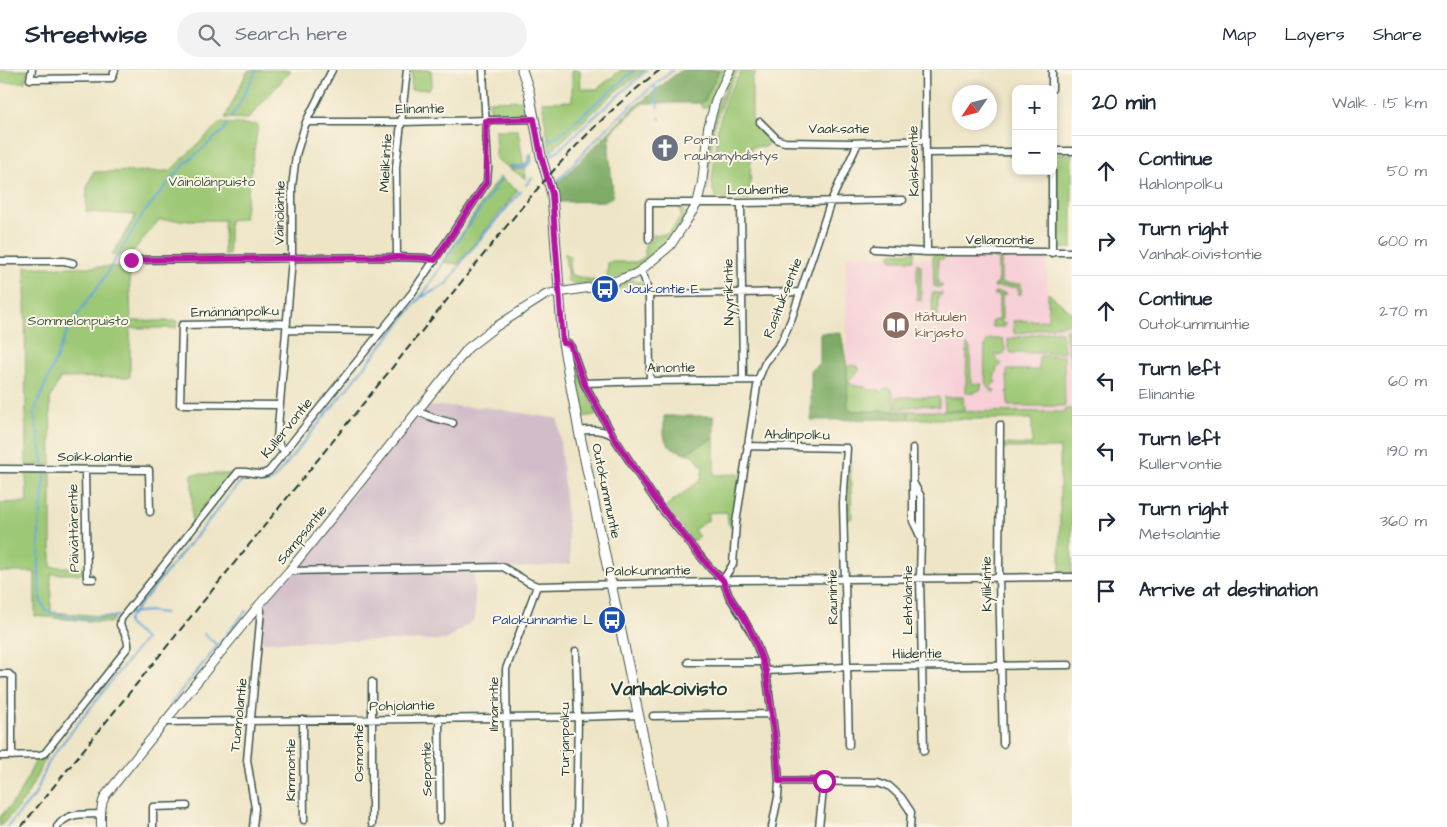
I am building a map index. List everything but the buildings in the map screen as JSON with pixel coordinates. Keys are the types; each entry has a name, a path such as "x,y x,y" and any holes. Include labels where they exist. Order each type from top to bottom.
{"main road":[{"name":"Outokummuntie","path":"522,70 541,156 552,194 563,343 579,431 662,827"}],"street":[{"path":"32,70 30,78 112,78 115,70"},
{"name":"Väinöläntie","path":"286,451 280,447 277,439 292,259 292,187 296,155 306,122 332,70"},
{"name":"Mielikintie","path":"397,257 396,167 407,70"},
{"name":"Kullervontie","path":"12,756 40,755 45,753 125,652 128,642 120,621 182,542 238,472 264,474 269,471 412,293 435,260 487,182 484,70"},
{"name":"Sampsantie","path":"100,814 105,796 468,348 494,328 546,294 601,286 640,271 670,246 697,204 702,184 708,128 716,100 730,70"},
{"name":"Kalskeentie","path":"925,70 927,252"},
{"path":"1052,70 1052,85"},
{"name":"Elinantie","path":"306,122 534,119"},
{"name":"Vaaksatie","path":"760,122 778,140 785,142 926,140"},
{"name":"Rasituksentie","path":"723,580 732,564 736,523 758,380 765,363 781,344 832,201 858,142"},
{"path":"1057,151 1072,151"},
{"path":"926,153 1012,152"},
{"path":"1052,175 1052,253"},
{"name":"Louhentie","path":"649,239 649,203 697,204 903,200"},
{"name":"Nyyrikintie","path":"741,203 743,380"},
{"name":"Vellamontie","path":"874,249 927,252 1072,252"},
{"path":"131,260 397,257 435,260"},
{"path":"0,262 64,261 73,263"},
{"path":"640,271 644,277 649,294 650,381"},
{"path":"649,294 800,292"},
{"name":"Emännänpolku","path":"279,405 180,404 182,324 287,327"},
{"path":"287,327 381,331"},
{"path":"563,343 570,344 584,383 613,436 660,506 711,569 723,580 729,596 744,618 754,638 766,671 777,754 778,797 772,827"},
{"name":"Ainontie","path":"584,383 758,380"},
{"path":"416,412 453,423"},
{"name":"Kyllikintie","path":"1000,425 999,577 1003,744"},
{"path":"579,431 599,430 613,436"},
{"name":"Ahdinpolku","path":"747,446 847,448"},
{"name":"Raunintie","path":"847,448 844,503 849,745"},
{"name":"Lehtolantie","path":"912,448 913,521 921,538 920,578 924,752"},
{"name":"Soikkolantie","path":"0,469 149,470 150,512"},
{"name":"Päivättärentie","path":"85,470 87,579 93,579"},
{"name":"Palokunnantie","path":"289,571 503,567 537,586 714,582 723,580 1072,577"},
{"name":"Ilmarintie","path":"508,827 506,669 537,586"},
{"name":"Tuomolantie","path":"253,827 256,808 247,760 252,720 260,606"},
{"name":"Turjanpolku","path":"576,651 578,717 576,827"},
{"path":"688,662 763,662"},
{"name":"Hiidentie","path":"766,671 847,667 1069,665"},
{"path":"0,674 9,674 12,677 12,756 0,756"},
{"name":"Osmontie","path":"372,682 372,824"},
{"path":"653,716 772,714"},
{"name":"Pohjolantie","path":"166,722 639,715"},
{"name":"Sepontie","path":"439,718 440,820"},
{"name":"Kimmontie","path":"303,720 304,820"},
{"path":"779,781 878,782 889,786 901,797 911,812 910,827"},
{"path":"819,827 824,781"},
{"path":"153,827 153,807 187,806"},
{"path":"58,827 68,817 77,814 100,814 102,827"}],"shaded area":[{"path":"846,255 938,259 1047,258 1048,320 1072,321 1072,411 847,411"},
{"path":"425,406 484,407 558,419 571,564 474,571 475,619 446,640 262,642 264,604"}],"green space":[{"path":"0,70 28,70 25,82 0,83"},
{"path":"249,70 291,70 248,119 225,118 246,74"},
{"path":"412,70 431,70 432,83 430,89 411,90"},
{"path":"572,70 580,70 581,89 597,89 621,70 645,70 616,91 550,152 542,102 572,101"},
{"path":"681,70 719,70 705,100 700,103 643,103 610,133 609,149 613,196 606,201 557,202 555,186 632,109"},
{"path":"719,70 725,70 710,105 702,108 700,103 705,100"},
{"path":"734,70 738,70 724,97 714,126 707,190 704,190 712,123 720,98"},
{"path":"742,70 758,70 752,78 752,122 769,138 766,146 751,147 750,199 722,199 716,197 712,181 718,127 726,98"},
{"path":"526,100 528,114 523,116 492,116 489,101"},
{"name":"Väinölänpuisto","path":"220,123 258,125 244,219 229,220 229,255 224,255 224,220 159,220 129,256 112,255 136,215 86,212 87,188 93,172 170,171"},
{"path":"495,130 518,130 526,179 496,159"},
{"path":"1057,154 1072,154 1072,248 1060,248 1057,245 1055,175 1057,175"},
{"path":"499,177 518,190 458,264 442,262"},
{"path":"680,207 686,215 667,244 633,270 624,275 607,279 608,262 636,262 645,257 645,242 653,241 653,235 668,234 681,217"},
{"path":"915,252 913,260 892,260 890,255 892,253"},
{"path":"565,254 571,258 569,265 571,275 597,281 596,283 575,284 568,282"},
{"path":"934,254 944,254 944,259 938,259 938,285 942,285 942,287 934,286"},
{"path":"992,255 1008,255 1008,258 1001,259 1001,284 1021,284 1021,294 1018,294 1017,287 994,287 998,284 998,259 992,258"},
{"path":"917,263 921,266 921,301 917,300"},
{"name":"Sommelonpuisto","path":"25,267 129,267 131,321 177,321 176,328 130,328 130,377 60,378 50,399 51,465 26,465"},
{"path":"632,279 637,280 615,291 594,292"},
{"path":"640,281 644,286 642,291 621,291"},
{"path":"994,292 1005,293 1005,295 1002,295 1002,324 1006,324 1005,327 992,326 992,321 999,320 999,295 994,295"},
{"path":"933,293 942,293 942,295 938,296 938,321 942,321 941,326 936,326 933,323"},
{"path":"1048,293 1072,313 1072,323 1015,334 1013,321 1048,320"},
{"path":"1072,328 1072,371 1065,330"},
{"path":"1058,330 1062,333 1063,353 1011,353 1008,349 1008,339"},
{"path":"820,333 841,333 847,367 848,411 909,411 909,419 811,420 811,370 820,363"},
{"path":"990,339 1003,339 1005,350 1004,354 995,355 1002,364 997,368 994,379 996,382 990,387 995,390 994,392 990,391 987,386 984,363 985,345"},
{"path":"967,345 970,348 971,383 982,384 980,390 973,393 965,393"},
{"path":"569,350 597,415 581,417 578,409"},
{"path":"1039,356 1064,356 1065,406 1008,406 1007,370 1039,370"},
{"path":"852,365 859,367 859,371 849,381 851,385 866,387 869,390 880,390 880,393 888,388 892,390 896,411 847,411 847,367"},
{"path":"896,397 939,397 939,407 922,405 899,409 897,408"},
{"path":"944,397 963,397 964,410 945,411"},
{"path":"1065,409 1072,409 1072,573 1060,574 1060,448 1003,448 1003,444 1032,445 1032,419 909,419 909,411 1065,412"},
{"path":"664,416 714,416 714,438 685,453 677,450 668,444 664,436"},
{"path":"714,438 714,475 739,474 732,527 728,522 727,512 708,513 708,521 694,530 699,537 696,540 692,540 666,506 701,480 703,468 695,456 685,453"},
{"path":"848,458 850,458 852,518 846,519"},
{"path":"26,473 51,473 51,567 83,567 83,574 51,574 51,612 115,617 110,623 35,616 35,572 0,572 0,503 27,502"},
{"path":"192,474 231,474 192,523"},
{"path":"37,758 46,758 25,799 0,827 0,817 17,798"}],"water":[{"path":"531,153 532,161 525,169 509,168 510,166 525,165"}],"waterway":[{"path":"231,117 239,106 257,70"},
{"path":"549,137 547,139 550,141 560,134 635,70"},
{"path":"551,149 553,155 647,70"},
{"path":"556,183 612,124 673,70"},
{"path":"655,85 658,107"},
{"path":"44,465 34,414 69,327 104,278 143,214 189,160 222,132 227,125"},
{"path":"7,827 35,795 50,759 145,639 128,624 128,619 244,478 263,483 274,479 424,293 502,178"},
{"path":"526,185 532,178"},
{"path":"422,297 447,284 465,257 521,191"},
{"path":"45,474 39,526 39,575 40,599 46,611 82,618 118,616"},
{"path":"130,613 148,611 165,613"},
{"path":"171,703 246,611"},
{"path":"204,634 217,645"}],"railway":[{"path":"21,827 522,207 587,134 622,101 660,70"}],"place":[{"name":"Porin rauhanyhdistys","path":"665,148"},
{"name":"Joukontie E","path":"605,289"},
{"name":"Itätuulen kirjasto","path":"896,325"},
{"name":"Palokunnantie L","path":"612,620"}],"district":[{"name":"Vanhakoivisto","path":"669,689"}],"route":[{"path":"131,260 397,257 435,260 487,182 486,121 534,119 541,156 552,194 563,343 570,344 584,383 613,436 660,506 711,569 723,580 729,596 744,618 754,638 766,671 779,781 824,781"}]}
